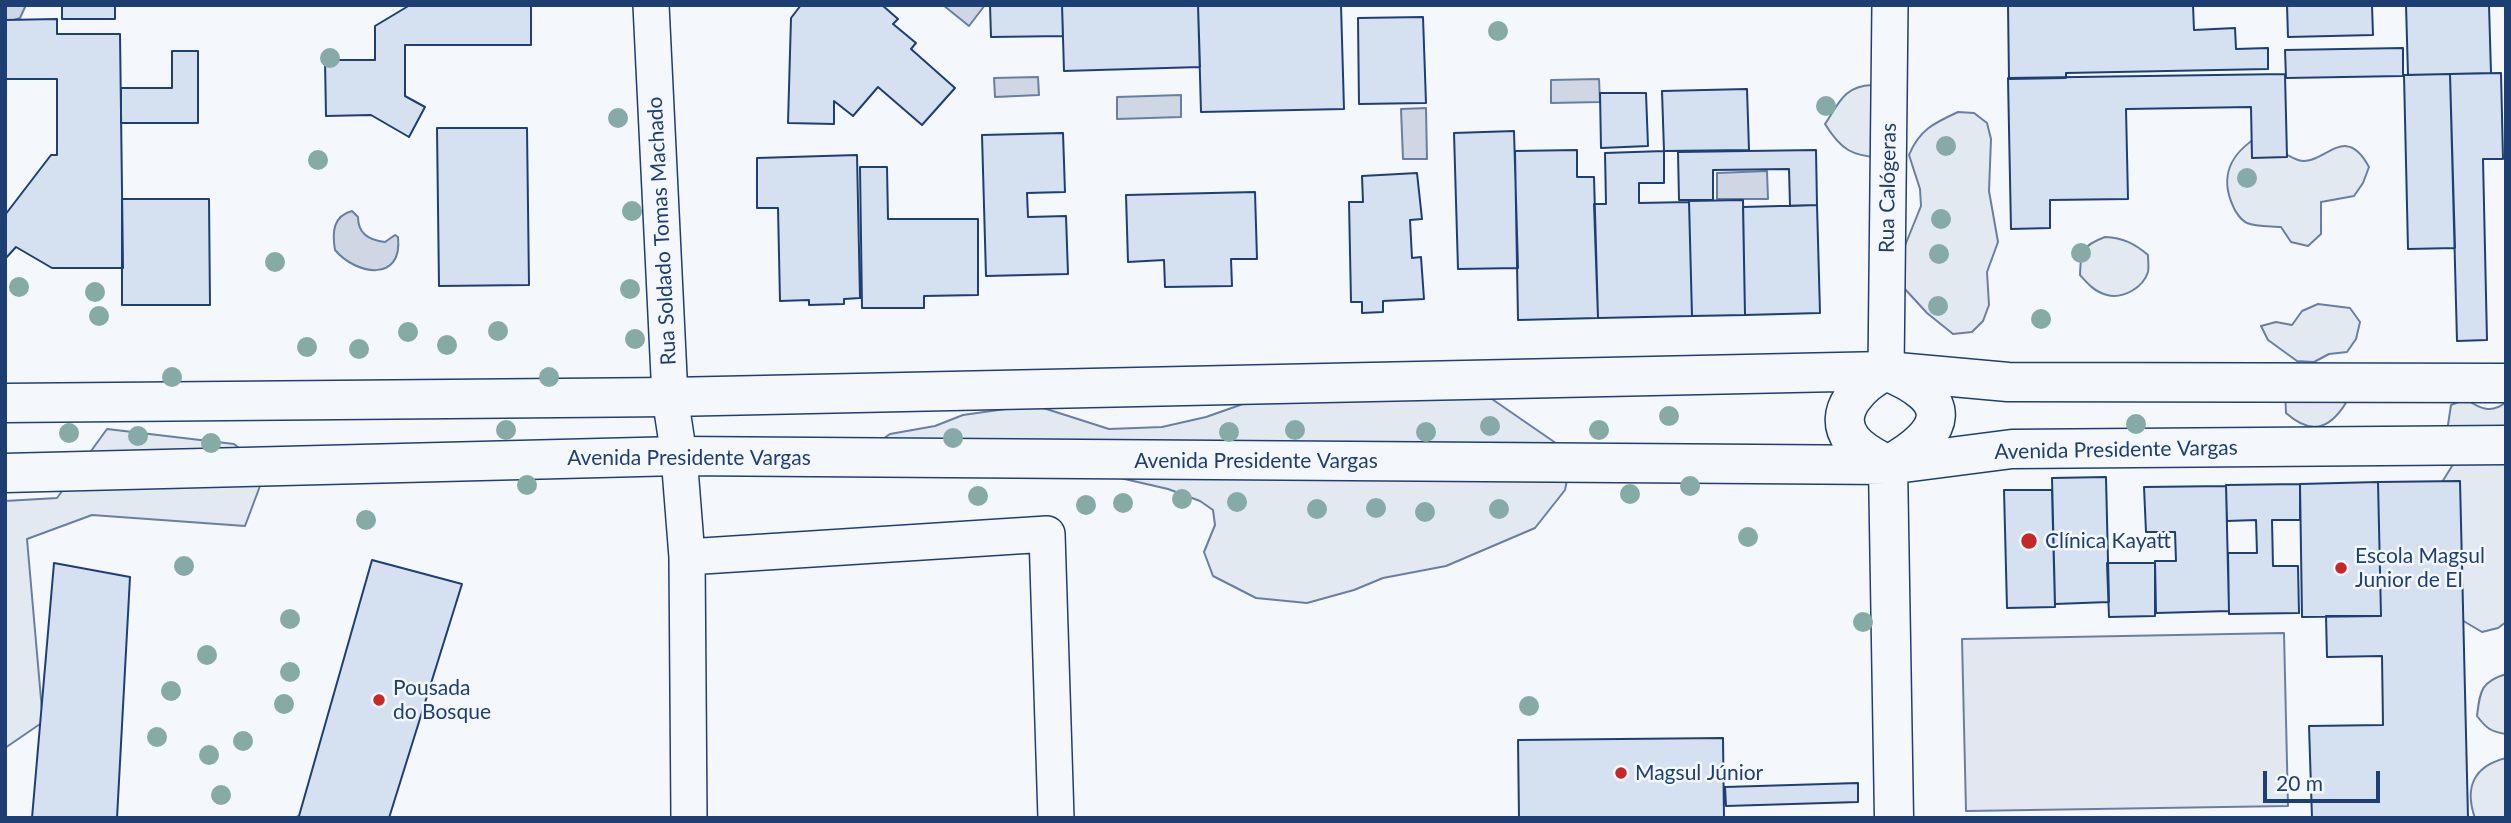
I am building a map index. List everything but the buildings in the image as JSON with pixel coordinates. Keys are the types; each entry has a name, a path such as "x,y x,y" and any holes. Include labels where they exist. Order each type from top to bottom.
{"main road":[{"path":"1886,370 1861,386 1852,397 1846,425 1850,438 1861,449 1888,465"},
{"path":"1886,370 1918,387 1935,407 1936,418 1934,428 1927,438 1913,451 1888,465"},
{"path":"5,403 670,397 1886,370 2008,382 2506,383"},
{"name":"Avenida Presidente Vargas","path":"5,473 678,456 1888,465 2012,449 2506,445"},
{"path":"1888,465 1894,818"}],"street":[{"name":"Rua Soldado Tomas Machado","path":"651,5 670,397 687,557 689,818"},
{"name":"Rua Calógeras","path":"1886,370 1890,5"},
{"path":"687,557 1047,534 1056,818"}],"shaded area":[{"path":"5,5 26,5 20,18 5,23"},
{"path":"943,5 985,5 969,26"},
{"path":"1038,77 1039,95 995,97 994,78"},
{"path":"1599,79 1600,102 1551,103 1551,80"},
{"path":"1872,85 1882,158 1863,156 1848,150 1836,140 1825,124 1849,92"},
{"path":"1181,95 1181,117 1117,119 1117,97"},
{"path":"1426,108 1427,159 1403,159 1401,109"},
{"path":"1958,112 1974,113 1987,123 1991,139 1989,191 1998,242 1987,272 1989,305 1983,321 1972,332 1953,334 1927,313 1903,287 1902,253 1921,206 1920,189 1909,155 1928,128"},
{"path":"2259,136 2298,160 2317,158 2342,146 2351,147 2369,167 2354,196 2321,202 2321,234 2308,246 2291,242 2281,227 2247,223 2234,208 2227,184 2230,166 2241,150"},
{"path":"1767,171 1768,199 1717,199 1717,173"},
{"path":"352,211 358,217 362,232 369,238 385,242 395,235 398,237 398,252 386,268 365,269 344,259 335,250 337,221"},
{"path":"2105,237 2128,242 2148,255 2145,278 2126,294 2103,294 2080,275 2084,250 2091,243"},
{"path":"2318,304 2350,308 2360,322 2356,339 2347,352 2329,354 2314,362 2297,361 2268,340 2261,326 2276,322 2292,325 2302,311"},
{"path":"2285,389 2350,396 2330,422 2314,427 2296,421 2286,413"},
{"path":"1277,392 1489,397 1563,448 1571,460 1565,490 1535,528 1446,566 1383,578 1354,590 1307,603 1256,598 1213,576 1204,552 1215,525 1213,510 1200,501 1168,489 1055,463 877,443 890,434 935,426 963,415 1034,405 1109,429 1162,427 1206,417"},
{"path":"2466,399 2486,409 2496,408 2506,402 2506,622 2498,628 2482,632 2455,616 2439,487 2457,458 2446,438 2451,405"},
{"path":"107,429 234,444 266,470 245,526 92,515 27,539 43,722 5,748 5,501 57,498"},
{"path":"2284,633 2288,806 1966,811 1962,639"},
{"path":"2506,674 2506,734 2489,729 2477,716 2479,700 2486,684"},
{"path":"2506,758 2506,818 2475,818 2471,797 2474,779 2486,766"}],"place":[{"name":"Clínica Kayatt","path":"2029,541"},
{"name":"Escola Magsul Junior de EI","path":"2341,568"},
{"name":"Pousada do Bosque","path":"379,700"},
{"name":"Magsul Júnior","path":"1621,773"}]}
